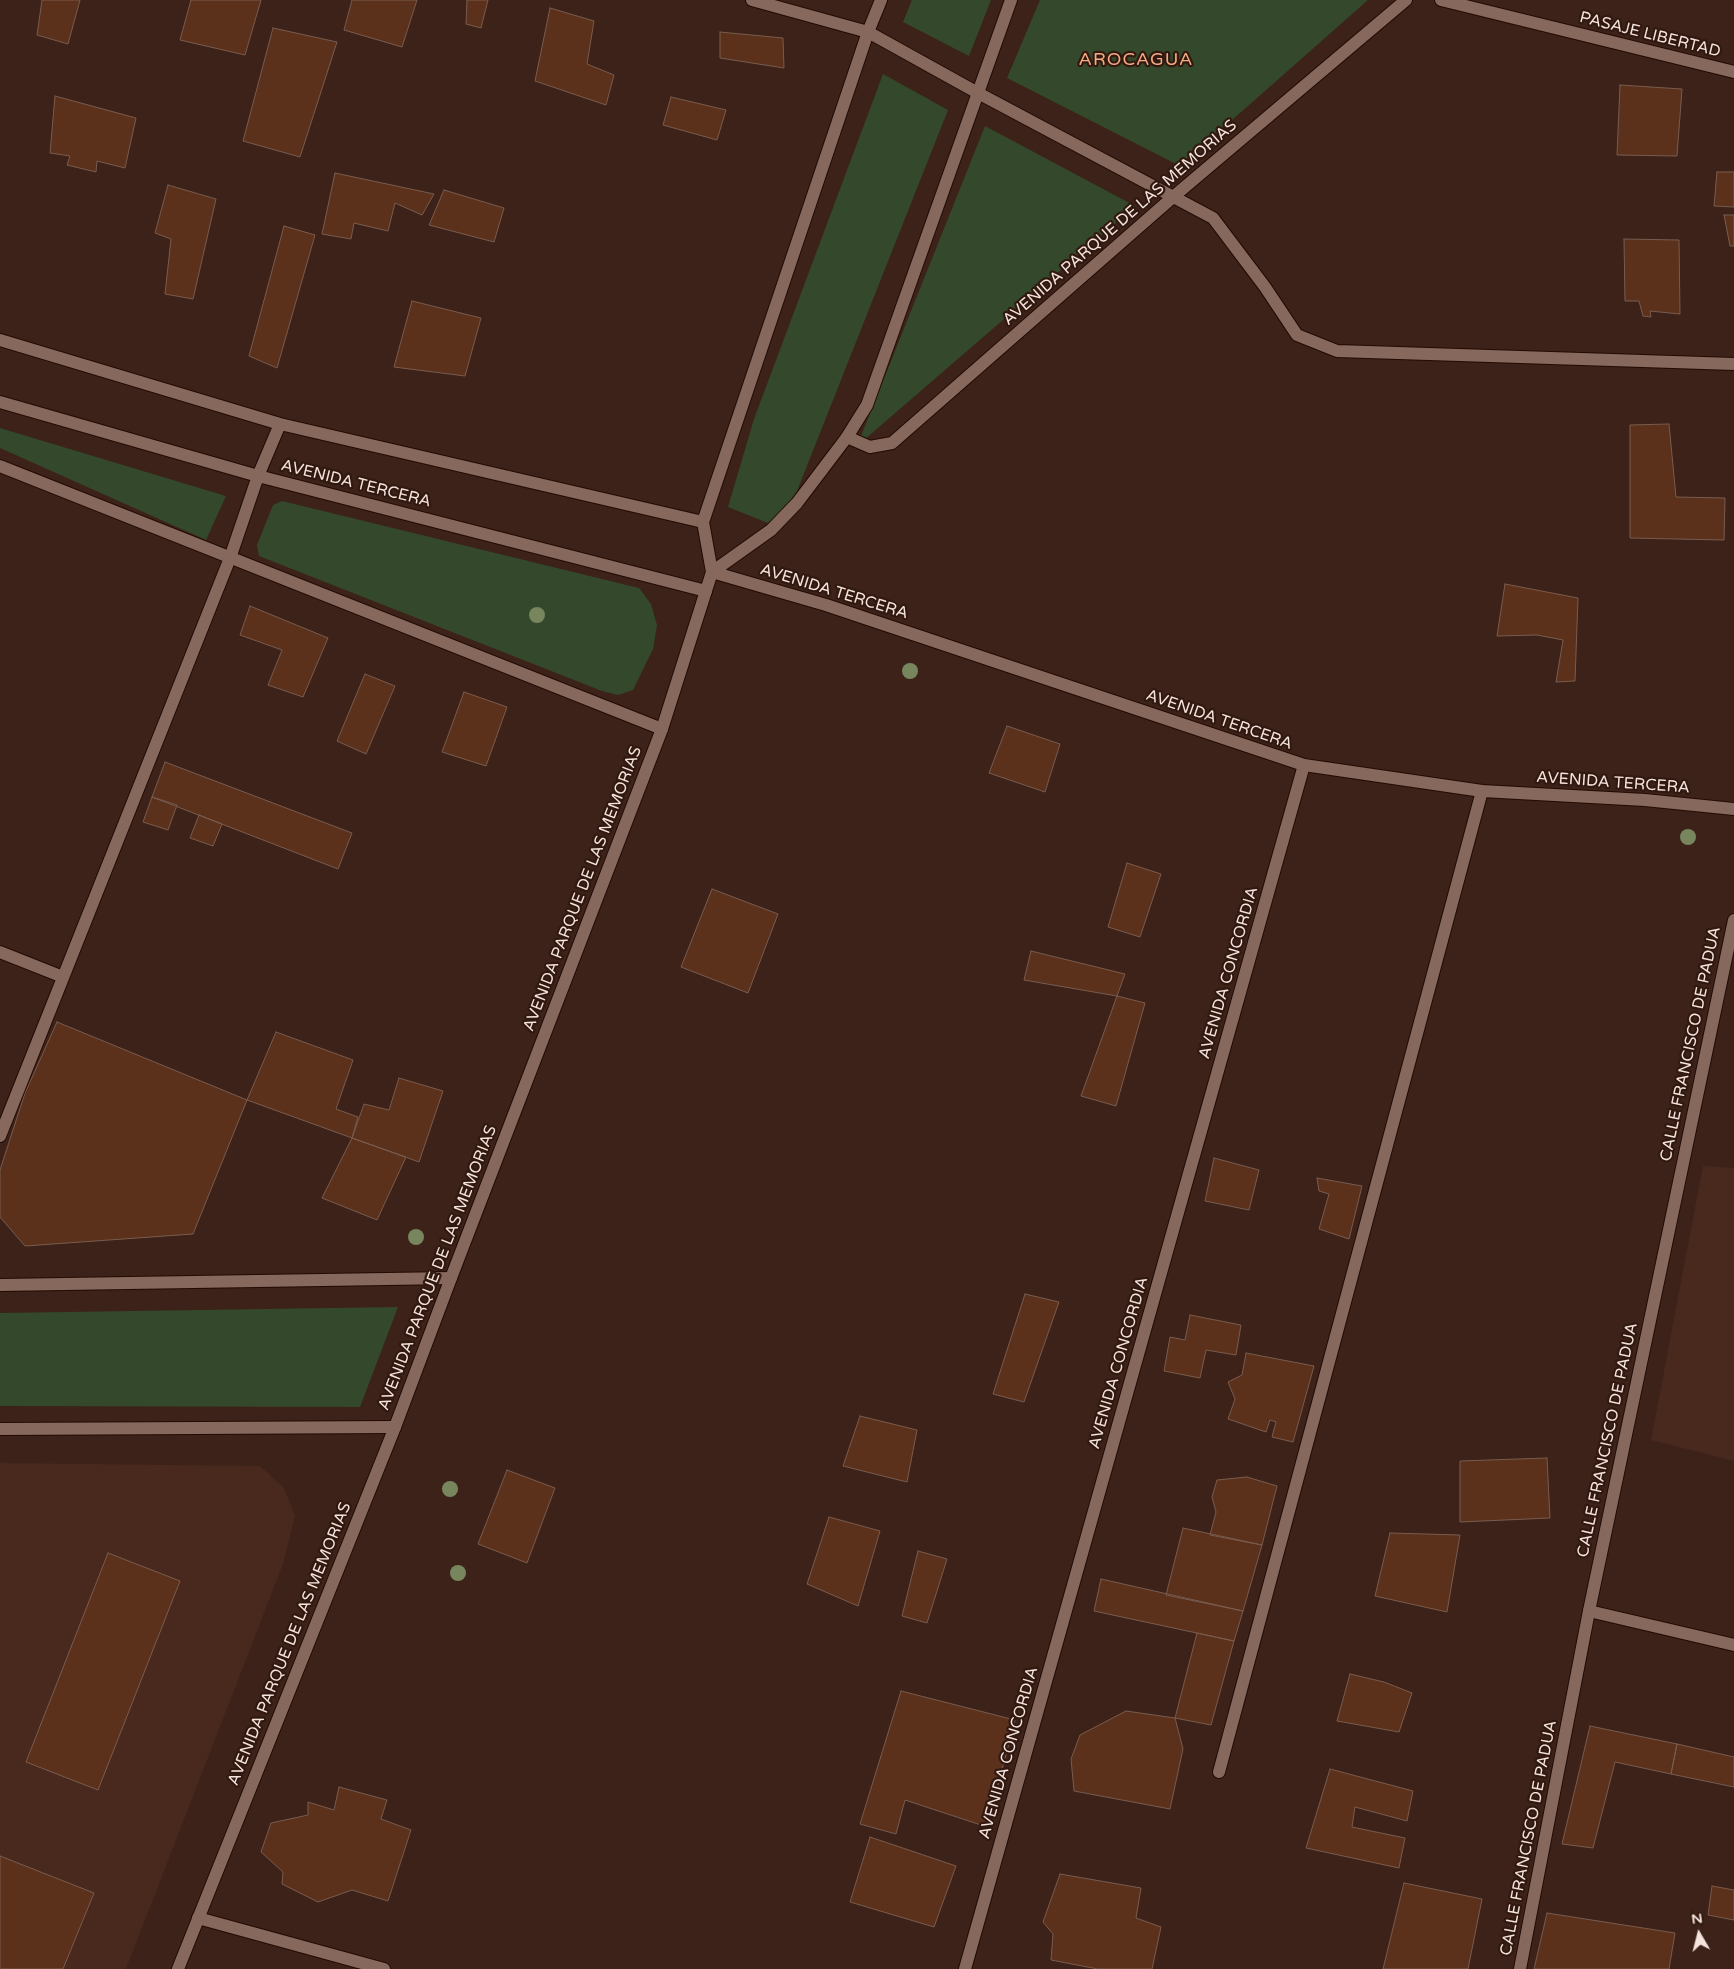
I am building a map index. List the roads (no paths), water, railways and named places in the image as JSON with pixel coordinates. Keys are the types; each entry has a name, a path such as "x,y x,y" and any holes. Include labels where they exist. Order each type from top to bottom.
{"street":[{"path":"752,0 868,32 978,93 1214,218 1266,288 1297,335 1337,351 1734,364"},
{"path":"881,0 868,32 703,522 712,572 770,530 797,503 847,437 867,404 1011,0"},
{"name":"AVENIDA PARQUE DE LAS MEMORIAS","path":"847,437 870,447 892,443 1173,197 1406,0"},
{"name":"PASAJE LIBERTAD","path":"1441,0 1734,72"},
{"path":"0,340 280,424 703,522"},
{"name":"AVENIDA TERCERA","path":"0,402 258,476 706,591"},
{"path":"0,1136 230,558 258,476 280,424"},
{"path":"0,466 662,729"},
{"name":"AVENIDA PARQUE DE LAS MEMORIAS","path":"178,1969 395,1428 662,729 712,572"},
{"name":"AVENIDA TERCERA","path":"712,572 826,605 1304,765 1482,791 1645,800 1734,809"},
{"name":"AVENIDA CONCORDIA","path":"965,1969 1304,765"},
{"path":"1219,1772 1482,791"},
{"name":"CALLE FRANCISCO DE PADUA","path":"1520,1969 1588,1611 1734,920"},
{"path":"0,952 64,977"},
{"path":"0,1285 451,1278"},
{"path":"0,1429 395,1428"},
{"path":"1588,1611 1734,1645"},
{"path":"198,1918 384,1969"}],"district":[{"name":"AROCAGUA","path":"1136,60"}]}
